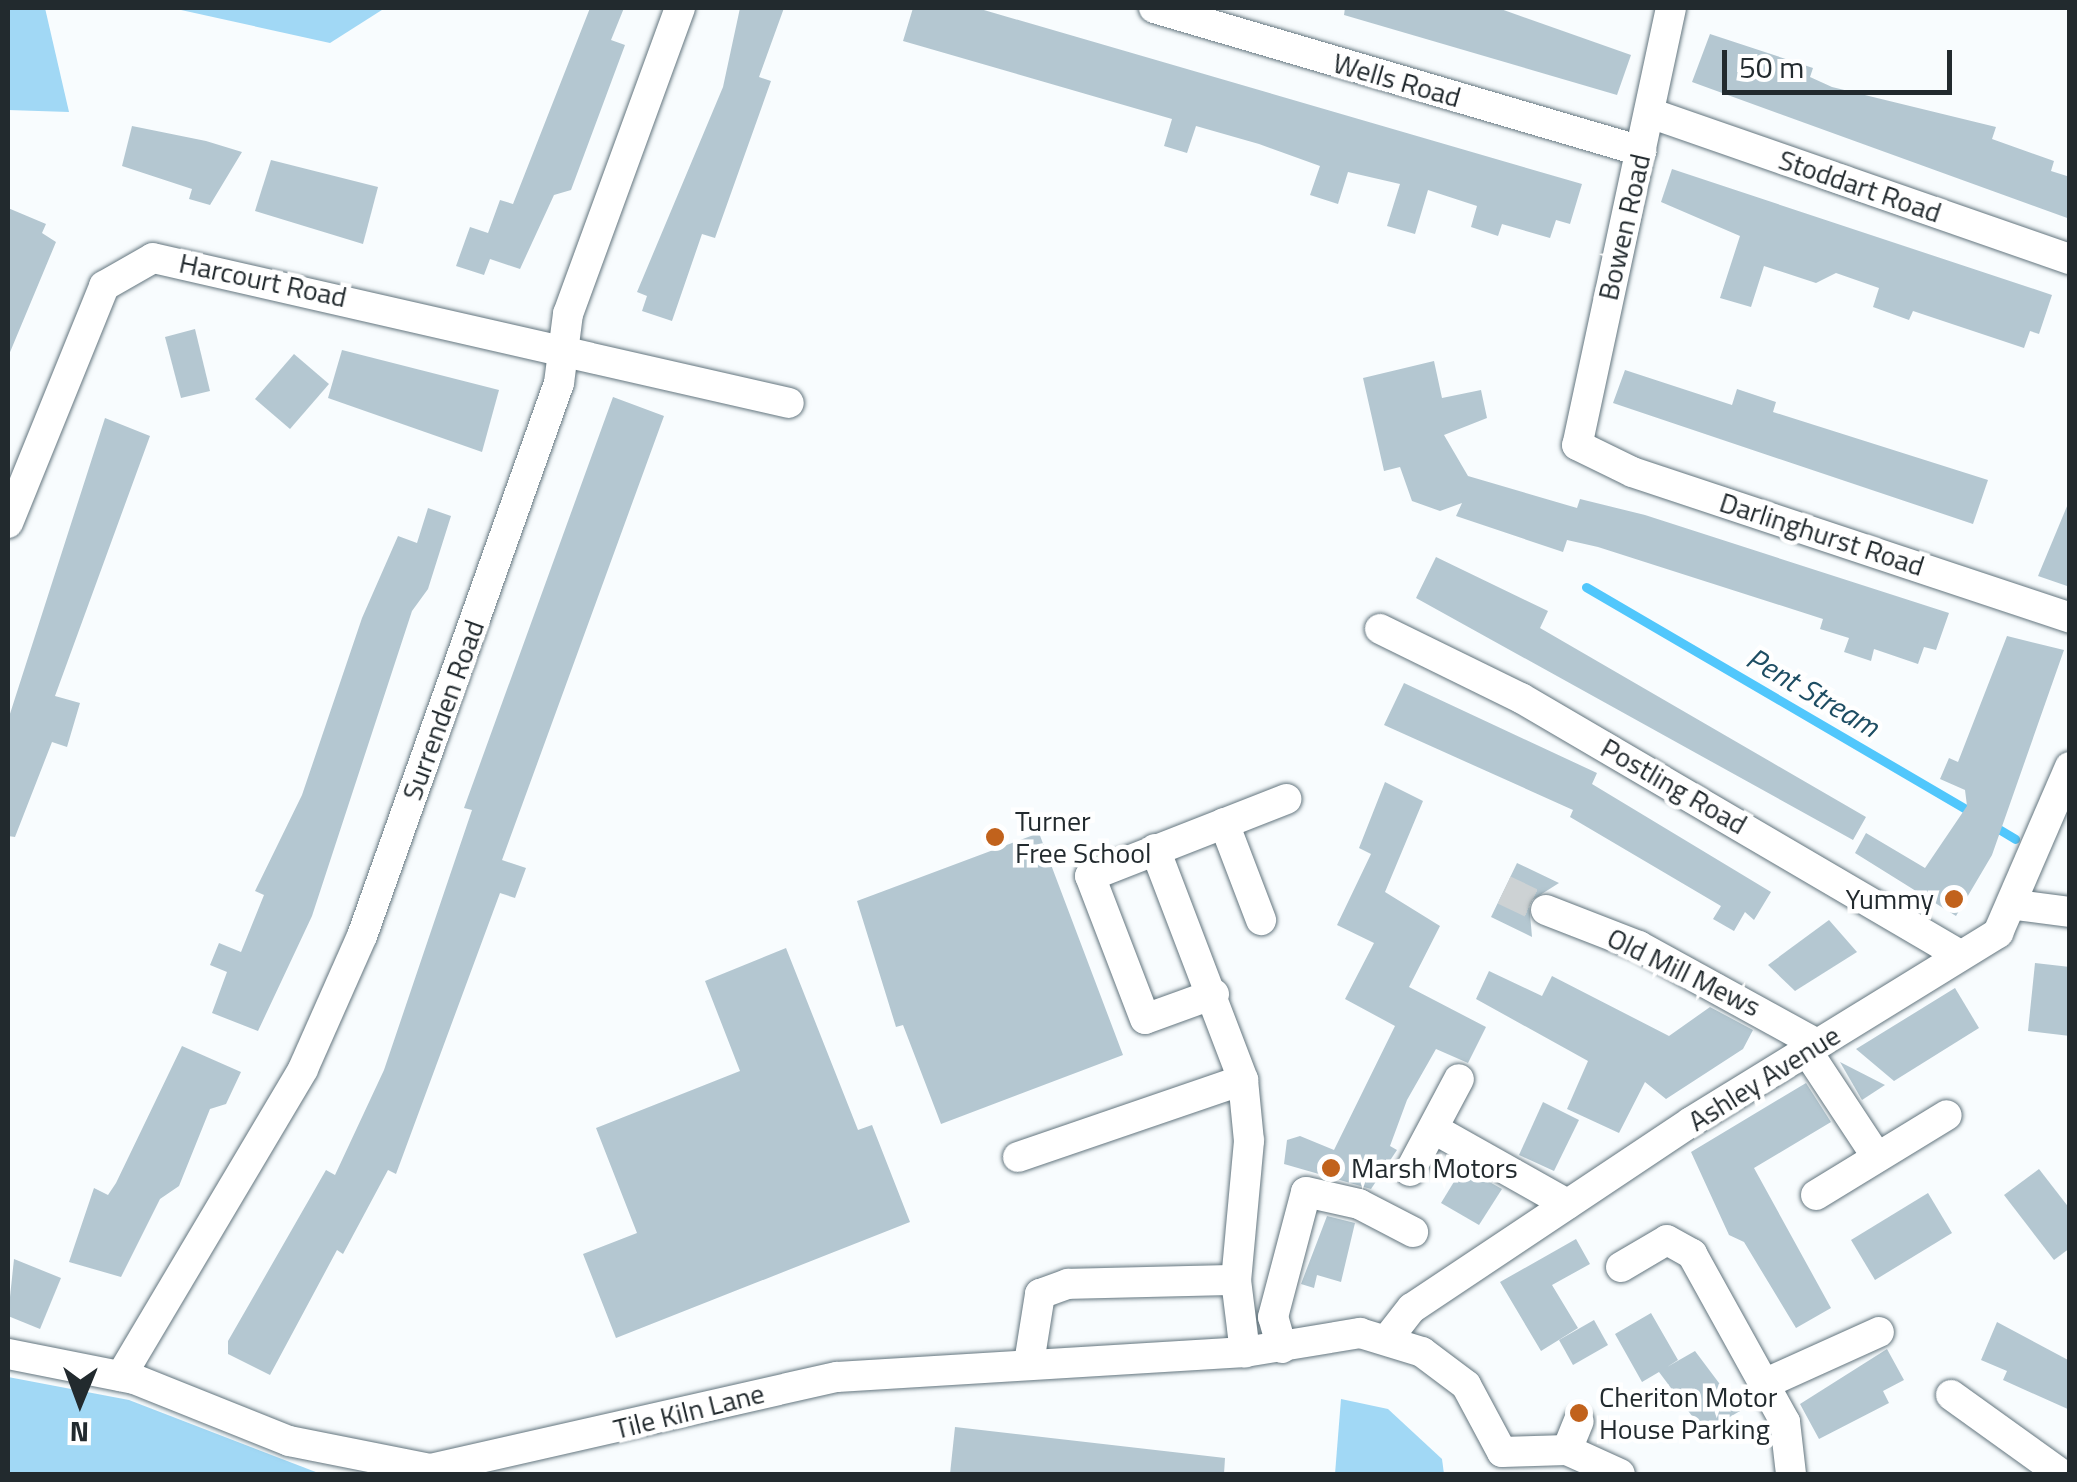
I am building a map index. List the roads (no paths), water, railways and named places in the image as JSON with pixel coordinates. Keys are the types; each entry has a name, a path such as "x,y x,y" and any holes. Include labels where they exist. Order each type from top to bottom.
{"street":[{"name":"Surrenden Road","path":"121,1376 303,1069 362,936 559,383 561,345 680,8"},
{"name":"Wells Road","path":"1154,8 1642,151"},
{"name":"Bowen Road","path":"1578,446 1671,8"},
{"name":"Stoddart Road","path":"1650,114 2070,259"},
{"name":"Harcourt Road","path":"8,522 104,286 153,258 561,345 789,404"},
{"name":"Darlinghurst Road","path":"1578,446 1619,468 2070,618"},
{"name":"Postling Road","path":"1380,630 1521,698 1960,956"},
{"name":"Ashley Avenue","path":"1389,1337 1412,1308 1568,1204 1998,933 2017,904 2070,767"},
{"path":"1214,994 1145,1019 1090,876 1286,800"},
{"path":"1224,823 1261,920"},
{"path":"1155,850 1214,994 1243,1080 1249,1141 1236,1280 1245,1352"},
{"path":"2017,904 2070,912"},
{"name":"Old Mill Mews","path":"1546,910 1674,964 1812,1048"},
{"path":"1812,1048 1877,1158"},
{"path":"1410,1171 1459,1079"},
{"path":"1018,1157 1243,1080"},
{"path":"1816,1195 1947,1116"},
{"path":"1434,1129 1568,1204"},
{"path":"1282,1348 1273,1317 1306,1192 1359,1204 1413,1232"},
{"path":"1621,1267 1667,1240 1692,1254 1784,1422 1791,1474"},
{"path":"1029,1364 1040,1294 1068,1284 1236,1280"},
{"path":"1764,1384 1878,1332"},
{"name":"Tile Kiln Lane","path":"8,1354 121,1376 289,1441 431,1469 837,1377 1245,1352 1389,1337"},
{"path":"1389,1337 1466,1385 1494,1463 1567,1450 1620,1474"},
{"path":"1951,1396 2061,1474"},
{"path":"1567,1450 1578,1421"}],"waterway":[{"name":"Pent Stream","path":"1586,587 1975,814"},
{"name":"Pent Stream","path":"1992,825 2015,839"}],"tunnel":[{"path":"1504,890 1546,910"}],"place":[{"name":"Turner Free School","path":"995,837"},
{"name":"Yummy","path":"1954,899"},
{"name":"Marsh Motors","path":"1331,1168"},
{"name":"Cheriton Motor House Parking","path":"1579,1413"}]}
